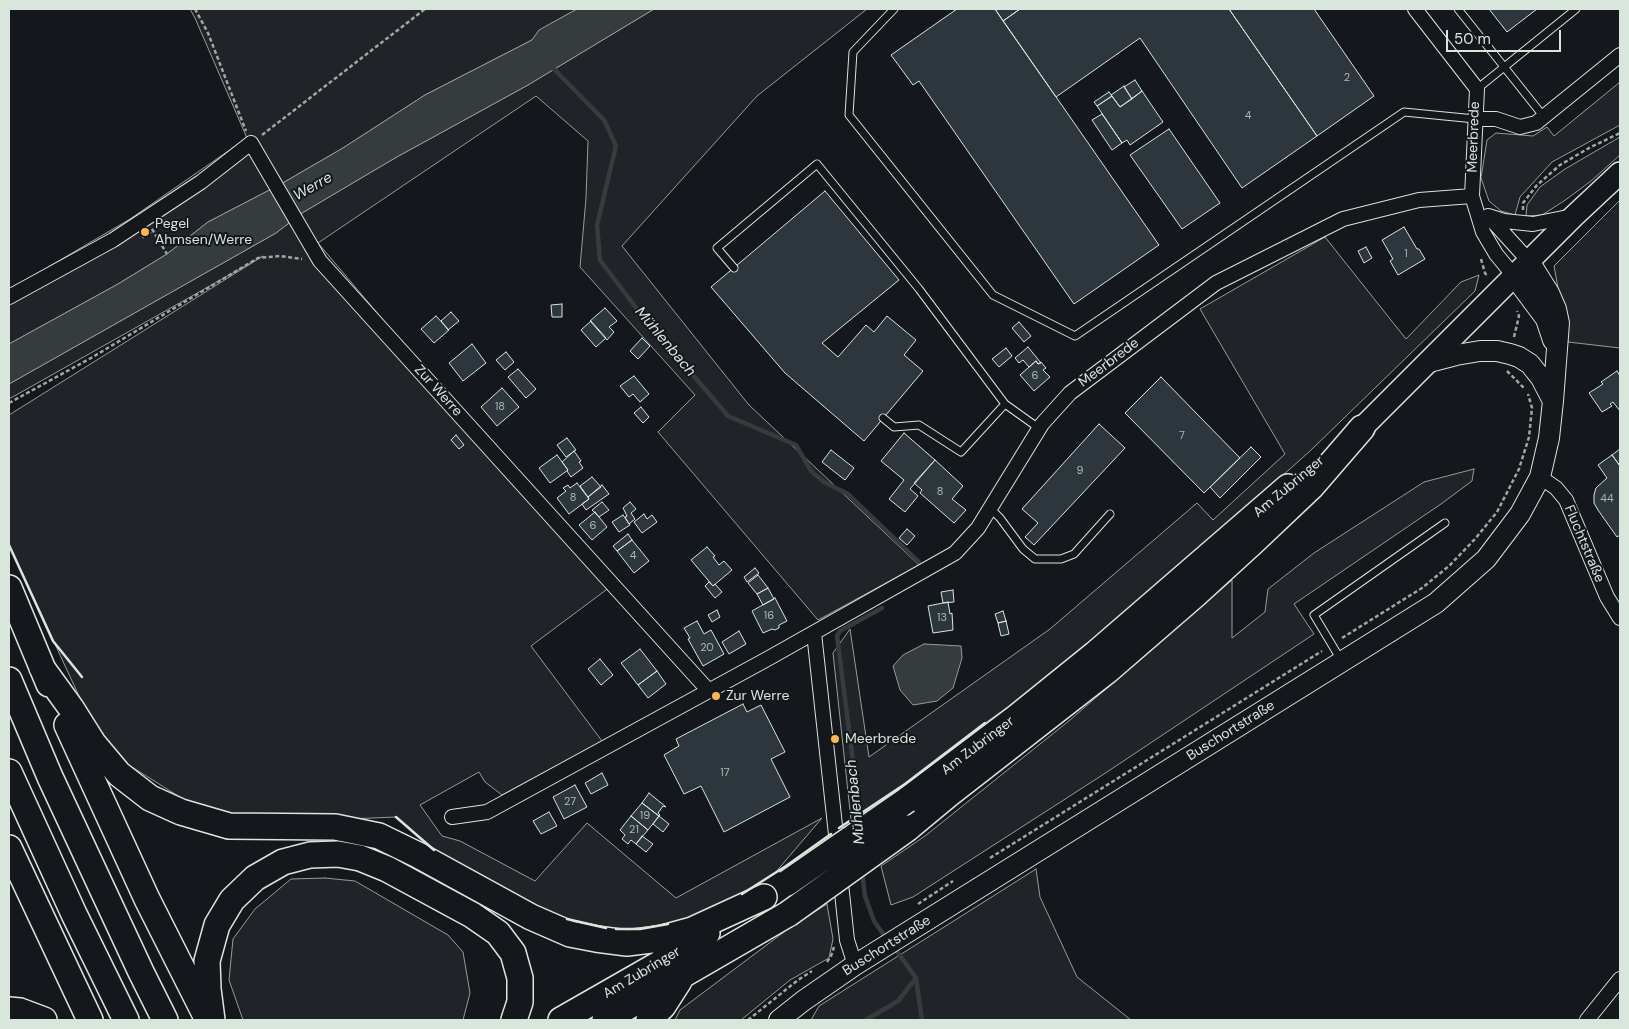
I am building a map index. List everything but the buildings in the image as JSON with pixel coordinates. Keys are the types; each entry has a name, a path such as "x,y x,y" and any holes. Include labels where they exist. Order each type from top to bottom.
{"highway":[{"name":"Am Zubringer","path":"561,1020 659,964 787,883 907,800 1017,717 1095,654 1316,463 1362,428"},
{"name":"Am Zubringer","path":"605,1020 788,914 908,828 1107,671 1196,594 1311,487 1362,428"},
{"path":"9,588 86,770 147,899 208,1020"},
{"path":"42,668 93,743 120,774 150,798 181,812 229,826 336,827 379,836 532,917 570,934 596,939 628,943 659,939 692,930 764,897"},
{"path":"9,680 50,777 165,1020"},
{"path":"9,772 74,914 126,1020"},
{"path":"9,848 90,1020"},
{"path":"212,1020 207,961 217,925 232,900 255,878 283,862 310,855 338,854 360,858 387,870 472,915 498,933 513,953 520,978 520,1002 514,1020"},
{"path":"649,1020 663,1006 683,975"},
{"path":"9,1010 20,1011 44,1020"}],"main road":[{"name":"Am Zubringer","path":"1362,428 1574,216 1620,173"},
{"name":"Buschortstraße","path":"779,1020 855,965 1436,604 1486,560 1520,514 1540,477 1549,438 1553,401 1557,348 1546,319 1514,276"},
{"path":"1429,362 1480,351 1497,351 1510,354 1530,364 1541,378 1553,401"}],"street":[{"name":"Meerbrede","path":"1415,9 1477,89 1474,120 1474,201 1483,232 1496,254 1514,276"},
{"path":"1474,120 1496,119 1520,127 1536,123 1620,55"},
{"name":"Zur Werre","path":"250,144 320,261 708,690"},
{"path":"9,297 113,240 201,182 250,144"},
{"name":"Meerbrede","path":"452,817 487,812 954,553 978,528 1040,429 1070,393 1216,283 1343,219 1419,200 1474,201"},
{"path":"1474,201 1488,216 1514,276"},
{"path":"1488,216 1522,224 1550,222 1574,216"},
{"name":"Fluchtstraße","path":"1540,477 1556,488 1566,500 1607,597 1620,618"},
{"path":"814,632 847,940 855,965"},
{"path":"1587,1020 1620,979"}],"lane":[{"path":"894,9 853,52 848,115 993,294 1075,336 1404,112 1474,120"},
{"path":"1458,9 1544,117"},
{"path":"1477,89 1576,9"},
{"path":"734,268 717,248 817,164 919,290 1005,404 1040,429"},
{"path":"883,418 894,428 919,425 961,452 1005,404"},
{"path":"990,508 1000,518 1023,549 1035,559 1061,559 1074,554 1110,514"},
{"path":"1342,662 1314,615 1444,522"}],"path":[{"path":"195,9 208,33 250,144 425,9"},
{"path":"1522,224 1523,203 1537,185 1560,165 1620,133"},
{"path":"155,234 167,254"},
{"path":"1483,267 1496,254"},
{"path":"9,404 91,358 258,258 280,256 320,261"},
{"path":"984,862 1422,588 1449,566 1469,546 1497,512 1519,469 1528,437 1532,408 1528,391 1508,374 1506,369 1518,316 1514,276"},
{"path":"915,906 958,878"},
{"path":"826,963 834,947 847,940"},
{"path":"748,1020 798,980 819,967"}],"shaded area":[{"path":"190,9 577,9 540,30 532,40 425,95 343,148 281,184 208,222 167,254 118,284 9,344 9,290 130,219 247,138"},
{"path":"654,9 867,9 757,96 622,246 749,405 919,565 818,620 658,432 695,395 580,267 586,198 588,141 536,96 318,243 395,334 387,339 610,587 531,646 602,741 502,795 485,782 479,772 420,805 442,836 460,841 535,881 587,823 676,898 822,818 775,873 745,892 710,910 679,921 640,929 615,929 567,919 539,907 434,849 396,817 348,819 236,815 183,799 124,762 86,711 9,545 9,415 263,256 9,399 9,384 276,233 302,213 395,158 528,85"},
{"path":"1620,82 1620,125 1552,162 1520,197 1515,215 1501,211 1489,201 1481,178 1487,140 1496,133 1533,136 1547,127 1554,136"},
{"path":"1620,137 1620,155 1591,181 1542,215 1526,216 1527,205 1540,187 1565,169"},
{"path":"1620,200 1620,348 1568,342 1554,266"},
{"path":"1325,237 1406,339 1461,282 1479,275 1475,291 1310,451 1199,550 1049,679 985,723 905,784 851,820 833,653 850,629 869,757 1050,629 1197,503 1213,520 1285,454 1200,309"},
{"path":"1474,469 1472,481 1294,604 1314,634 1104,774 913,897 891,905 881,866 925,836 1070,720 1232,580 1232,638 1265,612 1268,589 1314,553 1424,482"},
{"path":"1036,869 1040,897 1077,977 1131,1020 811,1020 819,1006"},
{"path":"325,878 355,881 448,935 463,952 470,993 463,1020 243,1020 229,980 233,939 255,909 291,879"},
{"path":"827,904 833,939 829,958 790,980 741,1020 675,1020 680,1010 788,929"}],"water":[{"name":"Werre","path":"577,9 654,9 528,85 395,158 302,213 276,233 9,384 9,344 118,284 167,254 208,222 281,184 343,148 425,95 532,40 539,30"},
{"path":"924,644 961,646 962,658 953,688 937,701 913,705 900,690 893,666 903,655"}],"waterway":[{"name":"Mühlenbach","path":"551,66 604,120 616,146 597,225 600,260 640,313 728,416 796,445 811,471 824,482 848,494 919,562"},
{"name":"Mühlenbach","path":"857,824 853,787 853,761 837,636 840,631 882,608"},
{"name":"Mühlenbach","path":"862,872 865,896 874,921 886,938"},
{"name":"Mühlenbach","path":"893,946 916,978 922,1020"},
{"path":"866,1020 898,1001 916,978"}],"wall":[{"path":"9,545 53,641 82,677"},
{"path":"839,828 905,784 985,723"},
{"path":"396,817 434,850"},
{"path":"742,894 831,834"},
{"path":"567,919 606,928"},
{"path":"616,929 640,929 668,924"}],"place":[{"name":"Pegel Ahmsen/Werre","path":"145,232"},
{"name":"Zur Werre","path":"716,696"},
{"name":"Meerbrede","path":"835,739"}]}
